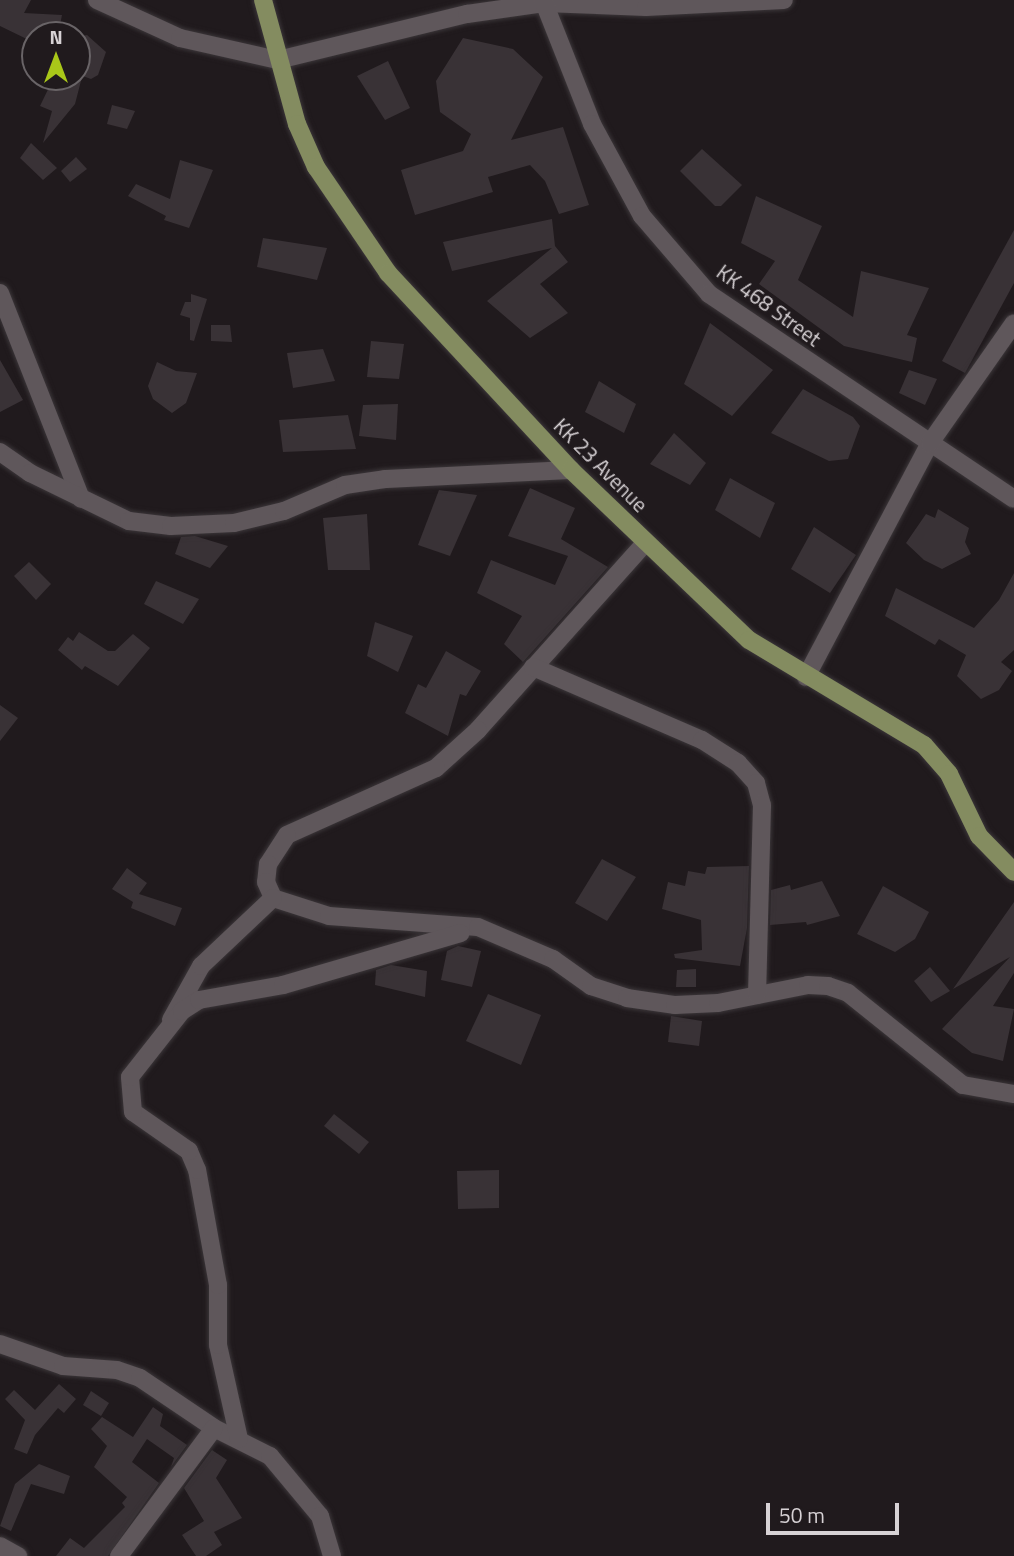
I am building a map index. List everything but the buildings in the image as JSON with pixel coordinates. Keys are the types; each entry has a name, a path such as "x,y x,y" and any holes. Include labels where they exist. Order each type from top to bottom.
{"main road":[{"name":"KK 23 Avenue","path":"263,0 297,124 316,167 388,273 571,470 749,640 806,677 924,745 949,774 979,836 1014,872"}],"street":[{"path":"97,0 180,37 278,60 467,14 543,2 646,7 784,0"},
{"name":"KK 468 Street","path":"543,2 592,124 642,216 709,294 1014,499"},
{"path":"0,293 81,499"},
{"path":"806,677 930,443 1014,323"},
{"path":"0,452 81,499 129,521 171,526 234,523 284,511 345,485 571,470"},
{"path":"646,542 478,730 436,768 287,835 268,864 266,883 273,898 329,916 478,927 553,959 592,986 627,998 675,1005 757,995 808,985 848,993 963,1085 1014,1094"},
{"path":"533,667 702,740 738,763 756,783 762,805 757,995"},
{"path":"167,1031 184,988 201,966 273,898"},
{"path":"239,1439 220,1359 218,1285 197,1170 189,1151 133,1112 130,1077 167,1031 198,1000 283,985 478,927"},
{"path":"0,1344 63,1366 117,1370 140,1378 214,1428 270,1456 296,1483 320,1516 332,1556"},
{"path":"119,1556 214,1428"},
{"path":"0,1546 18,1556"}]}
